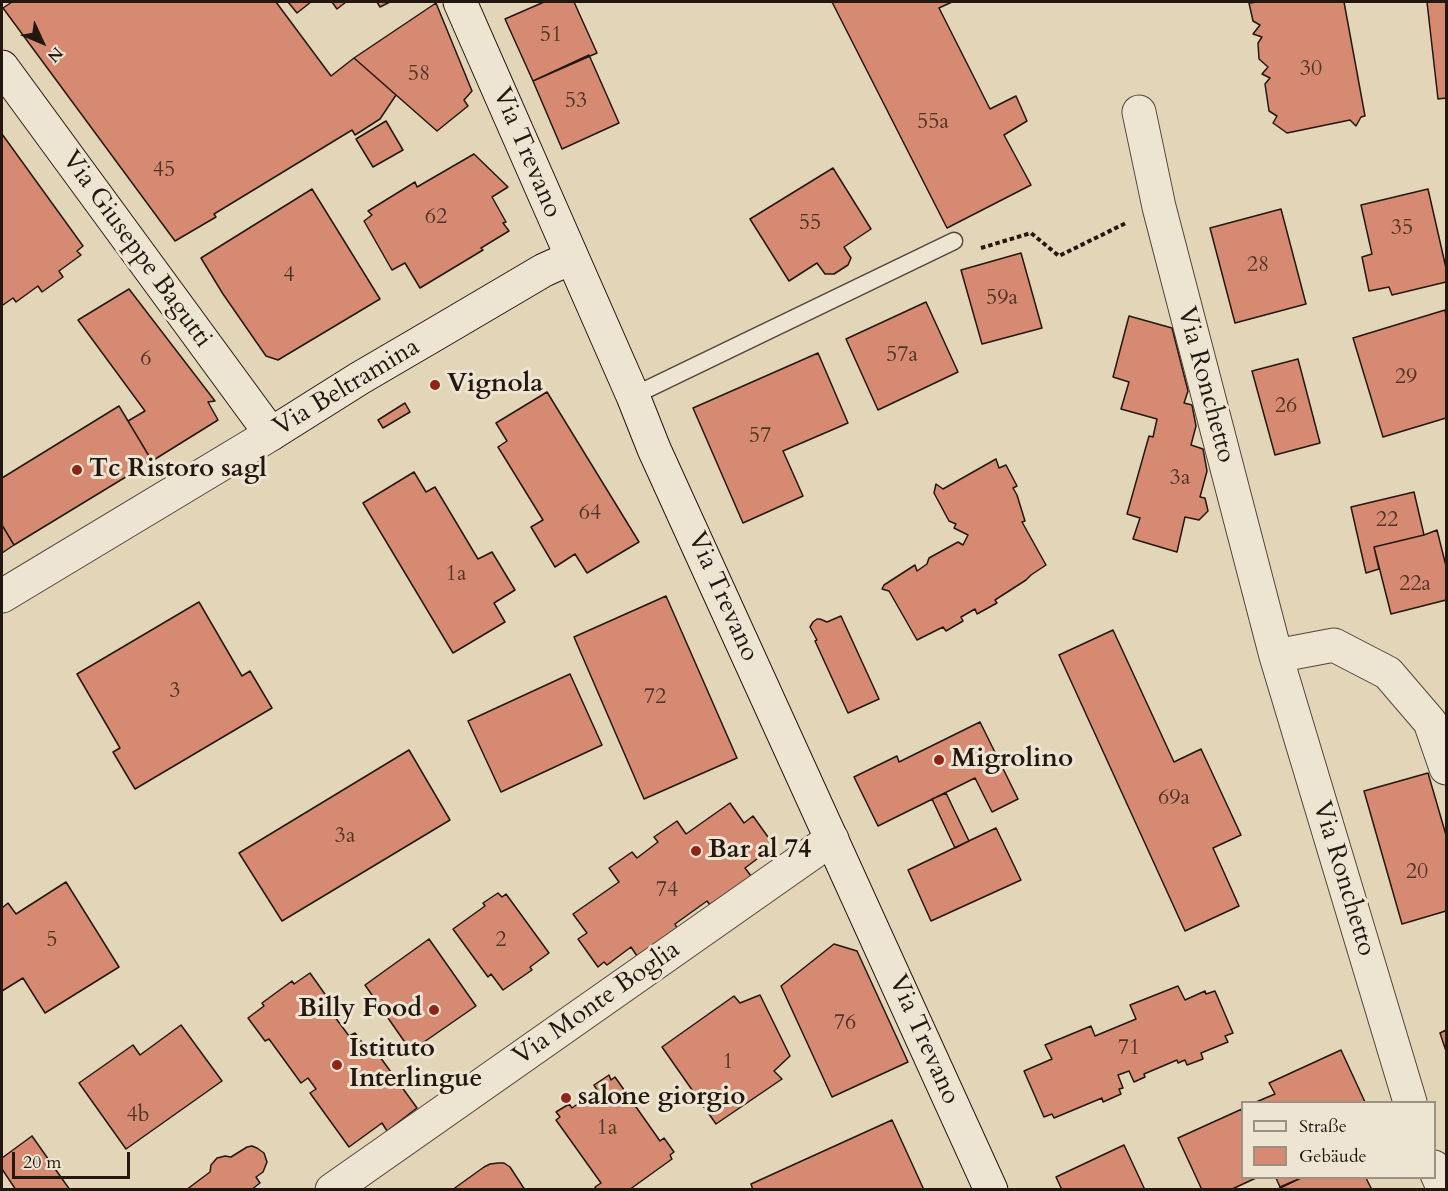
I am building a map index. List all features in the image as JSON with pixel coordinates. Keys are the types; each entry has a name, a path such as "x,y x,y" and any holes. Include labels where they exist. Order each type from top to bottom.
{"street":[{"name":"Via Trevano","path":"460,2 633,396 654,449 991,1190"},
{"name":"Via Giuseppe Bagutti","path":"2,67 270,434"},
{"name":"Via Ronchetto","path":"1139,112 1159,207 1276,656 1410,1101"},
{"name":"Via Beltramina","path":"2,596 360,378 544,270 571,258"},
{"path":"1276,656 1334,645 1388,673 1430,722 1446,768"},
{"name":"Via Monte Boglia","path":"332,1190 832,839"},
{"path":"1436,1172 1444,1190"}],"lane":[{"path":"633,396 954,241"}],"path":[{"path":"954,241 968,252 1031,233 1059,256 1159,207"}],"building":[{"path":"12,2 276,2 331,76 354,58 396,95 380,119 355,135 352,130 214,214 216,217 175,241 3,8"},
{"path":"288,2 311,2 297,13"},
{"path":"332,2 346,2 337,9"},
{"path":"377,2 390,2 380,7"},
{"path":"544,2 574,2 597,53 533,81 505,19"},
{"path":"832,2 952,2 939,8 990,109 1016,96 1027,121 1004,135 1031,185 947,228"},
{"path":"1344,2 1365,116 1361,117 1356,126 1350,120 1287,133 1273,123 1277,116 1269,111 1265,84 1270,78 1262,74 1268,67 1259,59 1258,43 1262,37 1253,34 1260,25 1253,21 1249,3"},
{"path":"1427,2 1446,2 1446,98 1438,99"},
{"path":"436,3 472,91 464,100 468,106 437,131 354,58"},
{"path":"589,55 619,123 562,149 533,81"},
{"path":"386,121 403,150 373,167 356,139"},
{"path":"2,134 83,246 77,251 81,255 59,271 63,277 42,292 38,286 16,302 13,298 3,305 2,303"},
{"path":"474,154 508,187 492,197 509,231 481,248 483,250 420,288 405,263 392,270 364,221 372,215 368,211 415,182 417,187"},
{"path":"833,168 871,229 844,247 851,258 848,265 834,274 825,274 817,263 789,281 750,219"},
{"path":"312,189 380,299 278,360 266,356 201,258"},
{"path":"1428,189 1446,268 1446,282 1392,295 1389,287 1369,291 1362,257 1372,254 1361,205"},
{"path":"1281,209 1306,304 1235,323 1210,228"},
{"path":"1021,253 1042,328 982,344 961,270"},
{"path":"129,289 215,401 208,402 218,420 152,461 128,421 145,411 78,320"},
{"path":"926,302 958,372 878,410 846,339"},
{"path":"1445,310 1446,418 1383,437 1353,338"},
{"path":"1129,316 1172,328 1188,391 1184,403 1192,405 1196,426 1191,445 1203,449 1207,471 1200,497 1205,498 1208,511 1199,520 1185,517 1177,552 1133,539 1140,518 1127,514 1149,436 1153,437 1157,419 1121,409 1129,382 1113,377"},
{"path":"818,353 848,423 783,451 803,496 743,523 693,408"},
{"path":"1298,359 1320,443 1275,455 1252,371"},
{"path":"547,392 639,542 587,573 575,554 555,567 531,527 543,520 498,447 507,441 496,423"},
{"path":"405,403 410,412 383,428 378,420"},
{"name":"Tc Ristoro sagl","path":"119,406 152,461 14,545 2,525 2,478"},
{"path":"996,459 999,468 1006,465 1017,486 1013,488 1025,521 1022,522 1046,565 995,600 997,603 977,614 975,609 961,617 963,621 946,631 943,627 917,640 889,591 882,589 884,585 915,565 917,571 927,564 929,558 958,542 963,545 968,535 954,528 956,524 949,521 934,493 936,484 943,489"},
{"path":"414,472 426,492 435,487 478,559 492,552 515,590 494,603 505,622 453,653 363,503"},
{"path":"1414,492 1424,535 1374,547 1379,569 1366,573 1351,507"},
{"path":"2,525 14,545 2,553"},
{"path":"1437,530 1446,566 1446,600 1391,614 1374,547"},
{"path":"666,596 737,758 644,799 574,637"},
{"path":"199,602 242,676 250,671 272,708 135,789 113,752 120,748 77,674"},
{"path":"841,616 879,699 848,713 810,627 817,619 827,622"},
{"path":"1113,630 1174,762 1201,749 1241,835 1213,848 1239,906 1185,931 1059,655"},
{"path":"570,674 602,745 501,792 468,721"},
{"path":"980,722 1018,799 992,812 975,778 878,826 854,777 897,756 899,762"},
{"path":"409,750 450,820 282,921 239,853"},
{"path":"1428,773 1446,835 1446,911 1402,924 1364,791"},
{"path":"946,793 969,841 955,848 932,799"},
{"path":"730,803 744,823 753,816 773,844 768,848 769,850 745,868 751,876 710,905 707,901 675,924 677,928 637,956 631,947 607,965 604,962 598,967 578,939 587,933 573,914 619,882 609,868 632,852 637,858 658,842 654,837 677,821 686,834"},
{"path":"996,828 1021,880 931,921 908,870"},
{"path":"66,882 119,967 45,1013 23,978 2,991 2,908 8,903 16,914"},
{"path":"498,893 502,897 506,894 549,953 530,967 532,970 503,990 491,974 488,977 453,929 485,906 483,903"},
{"path":"429,939 476,1006 411,1051 365,985"},
{"path":"834,944 857,951 908,1062 832,1097 781,986"},
{"name":"Istituto Interlingue","path":"310,973 327,997 323,1001 349,1036 355,1033 370,1053 375,1050 417,1108 387,1131 382,1123 349,1147 310,1093 316,1089 308,1078 301,1083 269,1039 265,1041 248,1018 264,1006 262,1003 292,981 294,984"},
{"path":"1178,986 1185,1000 1205,991 1206,994 1215,991 1233,1033 1225,1036 1228,1042 1201,1053 1203,1059 1187,1065 1185,1060 1178,1063 1177,1060 1144,1074 1145,1077 1134,1082 1129,1071 1118,1075 1123,1088 1119,1089 1121,1094 1103,1102 1102,1098 1054,1118 1052,1114 1044,1117 1024,1071 1052,1059 1045,1045 1091,1026 1095,1036 1136,1019 1130,1005"},
{"path":"760,995 790,1056 774,1071 782,1079 716,1124 662,1047 734,996 740,1003"},
{"path":"181,1025 222,1081 126,1149 79,1083 133,1045 140,1055"},
{"path":"1446,1030 1446,1051 1440,1033"},
{"path":"1341,1050 1365,1101 1258,1101 1275,1094 1269,1083"},
{"path":"609,1075 611,1080 615,1077 660,1141 664,1138 674,1152 670,1155 672,1159 629,1190 597,1190 595,1187 601,1183 556,1120 560,1117 556,1112 569,1104 572,1108 597,1090 594,1085"},
{"path":"1241,1109 1241,1179 1254,1179 1230,1190 1202,1190 1178,1138"},
{"path":"892,1120 924,1190 753,1190 751,1184"},
{"path":"32,1136 70,1190 16,1190 2,1169 2,1158"},
{"path":"1124,1145 1145,1190 1062,1190 1056,1177"},
{"path":"252,1146 264,1153 267,1162 263,1172 256,1177 260,1183 251,1190 186,1190 210,1172 211,1165 217,1158 231,1157"},
{"path":"504,1163 510,1167 525,1190 452,1190 484,1167"},
{"path":"1276,1179 1299,1179 1280,1187"},
{"path":"1299,1179 1366,1179 1372,1190 1276,1190"}],"place":[{"name":"Vignola","path":"435,385"},
{"name":"Tc Ristoro sagl","path":"77,470"},
{"name":"Migrolino","path":"939,760"},
{"name":"Bar al 74","path":"696,851"},
{"name":"Billy Food","path":"434,1010"},
{"name":"Istituto Interlingue","path":"337,1065"},
{"name":"salone giorgio","path":"566,1098"}]}
